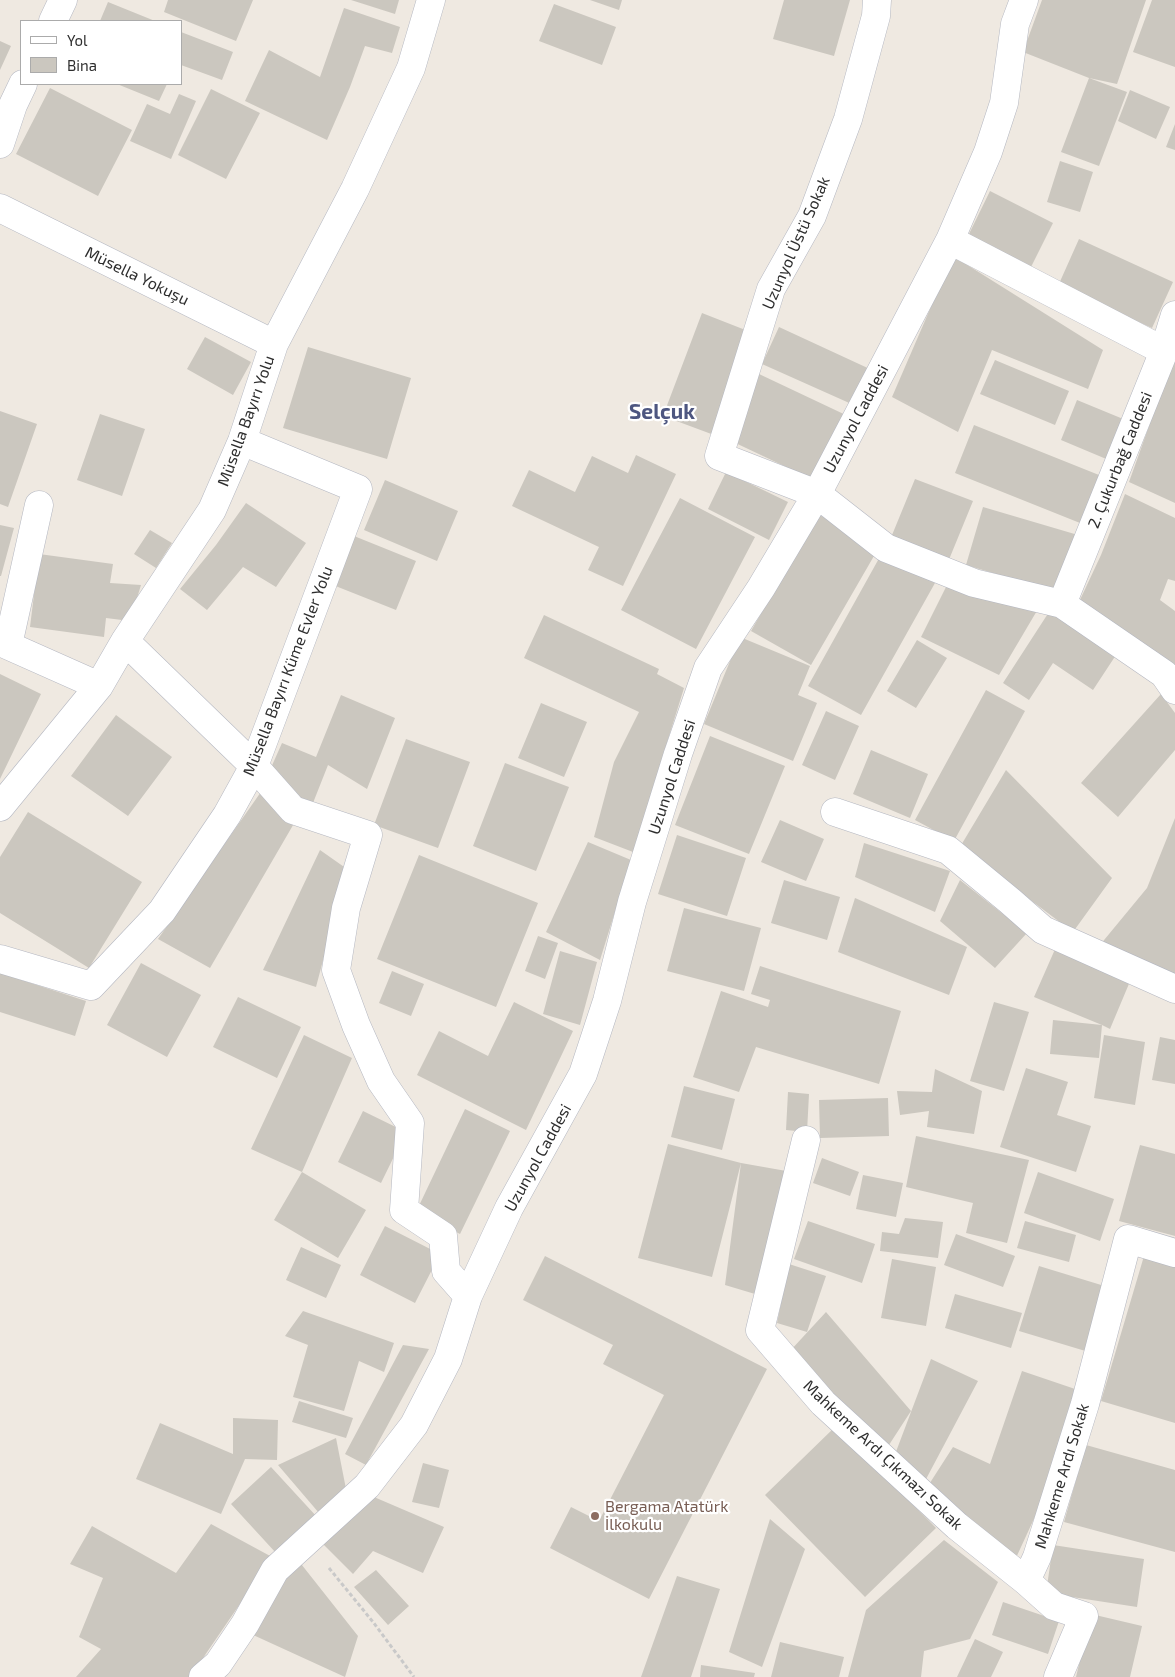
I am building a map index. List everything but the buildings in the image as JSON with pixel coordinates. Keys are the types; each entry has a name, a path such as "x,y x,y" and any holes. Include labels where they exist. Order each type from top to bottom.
{"street":[{"path":"53,20 63,0"},
{"name":"Müsella Bayırı Yolu","path":"0,807 99,686 125,640 212,510 242,441 274,344 355,189 411,68 431,0"},
{"name":"Uzunyol Üstü Sokak","path":"817,494 719,456 771,289 812,216 848,119 876,16 877,0"},
{"name":"Uzunyol Caddesi","path":"204,1677 218,1664 245,1624 275,1570 367,1486 414,1425 448,1359 468,1296 509,1208 583,1074 607,1000 632,902 678,754 708,668 761,588 817,494 950,240 988,152 1004,103 1015,24 1024,0"},
{"path":"0,144 13,105 23,85"},
{"name":"Müsella Yokuşu","path":"0,208 274,344"},
{"path":"950,240 1164,351"},
{"name":"2. Çukurbağ Caddesi","path":"1062,604 1164,351 1175,315"},
{"name":"Müsella Bayırı Küme Evler Yolu","path":"0,959 90,986 162,911 227,815 254,766 358,489 242,441"},
{"path":"817,494 886,548 974,584 1062,604 1164,674 1175,690"},
{"path":"39,505 4,644 99,686"},
{"path":"125,640 254,766 293,810 368,835 346,908 336,970 356,1026 381,1080 410,1123 404,1210 444,1236 446,1271 468,1296"},
{"path":"835,812 948,850 1043,930 1175,989"},
{"name":"Mahkeme Ardı Çıkmazı Sokak","path":"806,1140 760,1330 823,1402 957,1526 1026,1581"},
{"name":"Mahkeme Ardı Sokak","path":"1026,1581 1037,1557 1085,1404 1128,1239 1175,1253"},
{"path":"1026,1581 1054,1606 1084,1616 1058,1677"}],"path":[{"path":"305,1542 373,1622 414,1677"}],"place":[{"name":"Bergama Atatürk İlkokulu","path":"595,1516"}],"district":[{"name":"Selçuk","path":"662,412"}]}
